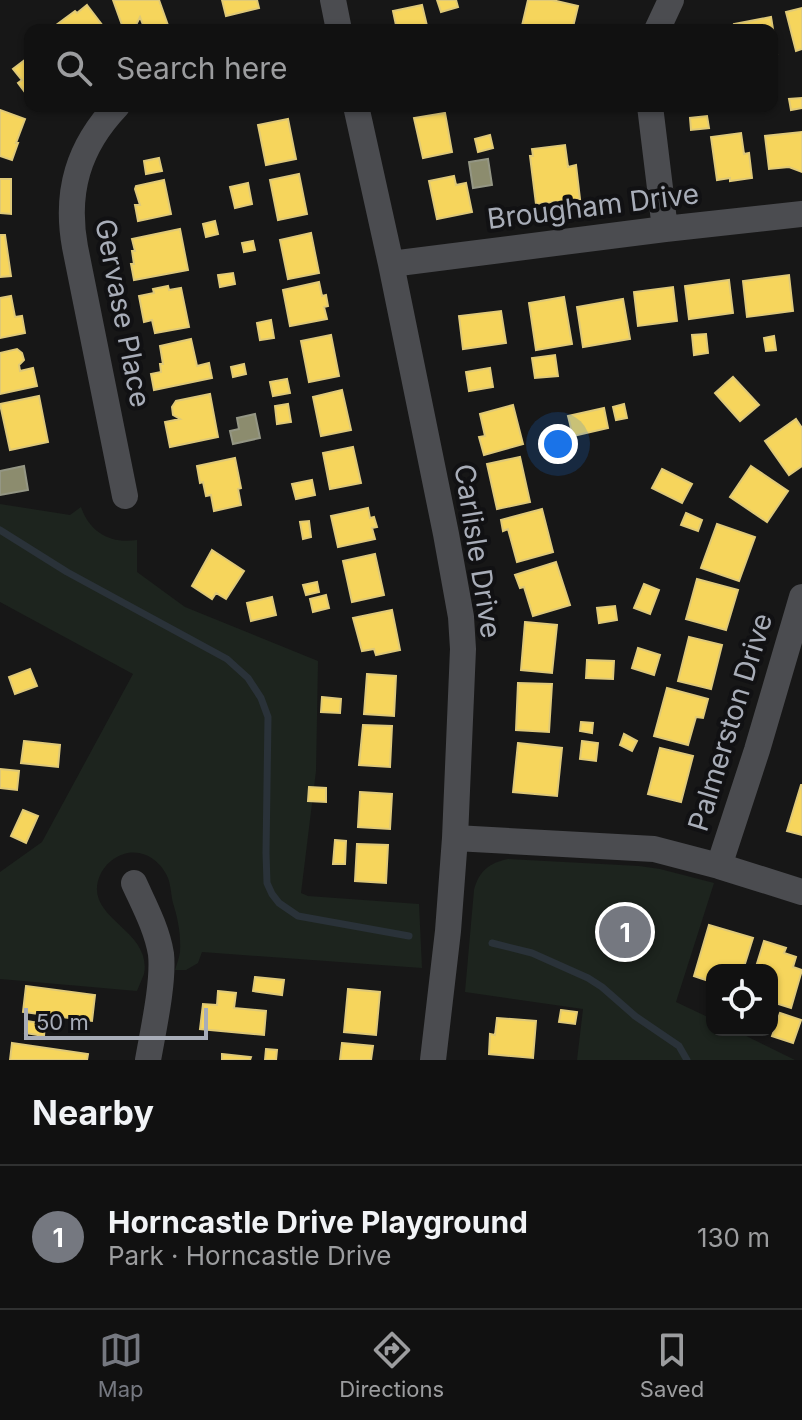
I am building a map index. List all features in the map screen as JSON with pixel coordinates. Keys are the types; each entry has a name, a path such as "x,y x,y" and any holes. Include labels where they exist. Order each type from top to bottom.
{"street":[{"path":"333,0 338,24"},
{"path":"660,24 671,0"},
{"name":"Gervase Place","path":"112,112 99,126 83,155 74,184 71,215 125,496"},
{"name":"Carlisle Drive","path":"357,112 391,264 461,617 463,649 455,838 433,1060"},
{"path":"651,112 665,229"},
{"name":"Brougham Drive","path":"391,264 802,214"},
{"name":"Palmerston Drive","path":"719,866 802,597"},
{"path":"455,838 654,849 802,892"},
{"path":"134,883 161,955 148,1060"}],"shaded area":[{"path":"0,504 70,515 81,507 90,524 103,535 119,540 137,540 137,572 185,607 318,661 316,771 301,893 419,904 422,968 202,952 198,963 186,970 175,970 180,939 168,878 161,866 150,857 131,853 117,857 108,864 101,873 97,888 107,913 129,934 144,958 144,974 137,991 0,979 0,872 42,842 133,674 0,602"},
{"path":"508,859 639,866 714,883 676,1002 706,1016 706,1036 746,1036 795,1060 577,1060 583,1009 465,992 474,890 486,869"}],"building: Homes":[{"path":"113,0 159,0 168,24 143,24 140,17 136,24 122,24"},
{"path":"222,0 257,0 259,8 226,16"},
{"path":"437,0 456,0 458,7 441,12"},
{"path":"528,0 552,0 578,6 574,24 522,24"},
{"path":"87,5 101,24 57,24 75,11 77,13"},
{"path":"422,5 427,24 396,24 393,11"},
{"path":"802,8 802,49 796,51 786,12"},
{"path":"771,17 772,24 734,24"},
{"path":"24,61 24,91 18,83 22,80 13,69"},
{"path":"802,98 802,108 791,110 789,99"},
{"path":"0,110 25,119 12,160 0,156"},
{"path":"445,113 452,152 423,158 414,118"},
{"path":"707,116 709,128 691,130 690,118"},
{"path":"288,119 296,159 266,165 258,125"},
{"path":"802,132 802,172 789,167 769,169 765,136"},
{"path":"741,133 744,154 749,153 752,178 717,180 711,137"},
{"path":"490,135 493,148 478,152 475,139"},
{"path":"565,145 568,167 576,165 580,199 536,204 530,156 533,156 532,149"},
{"path":"159,158 162,171 146,174 144,161"},
{"path":"299,174 307,214 278,220 270,180"},
{"path":"454,176 456,185 466,183 472,212 437,219 429,181"},
{"path":"0,179 11,179 11,214 0,213"},
{"path":"164,180 171,214 138,221 135,205 140,205 136,186"},
{"path":"248,183 252,204 235,208 230,187"},
{"path":"215,221 218,234 206,237 203,224"},
{"path":"180,229 188,270 134,280 131,264 134,264 132,251 135,251 132,239"},
{"path":"311,233 319,273 288,279 280,240"},
{"path":"0,235 5,235 11,276 0,277"},
{"path":"253,241 255,250 244,252 242,243"},
{"path":"233,273 235,284 220,287 218,275"},
{"path":"789,275 793,311 747,317 743,281"},
{"path":"729,280 733,313 689,319 685,286"},
{"path":"319,282 322,296 326,295 328,306 324,307 327,319 290,326 283,290"},
{"path":"168,286 169,290 181,288 189,327 155,333 152,320 144,322 139,296"},
{"path":"673,287 677,321 638,326 634,292"},
{"path":"11,296 15,317 22,316 25,333 0,338 0,298"},
{"path":"564,297 572,344 536,350 529,303"},
{"path":"623,299 630,339 583,347 577,307"},
{"path":"501,311 506,343 463,349 459,316"},
{"path":"271,320 274,338 260,340 257,323"},
{"path":"706,334 708,353 694,355 692,335"},
{"path":"331,335 339,376 309,382 301,341"},
{"path":"774,336 776,350 766,351 764,338"},
{"path":"191,339 197,366 209,363 212,378 154,390 151,374 161,372 160,364 163,364 160,346"},
{"path":"17,349 24,360 19,365 20,371 33,368 37,386 0,394 0,353"},
{"path":"555,355 558,376 535,378 532,358"},
{"path":"244,364 246,374 233,377 231,367"},
{"path":"490,368 493,387 469,391 466,372"},
{"path":"733,377 759,405 740,421 715,393"},
{"path":"287,379 290,393 273,396 270,382"},
{"path":"342,390 351,430 321,436 313,397"},
{"path":"210,394 218,437 170,447 165,422 180,419 173,415 172,407 176,401"},
{"path":"39,396 48,442 10,450 0,404"},
{"path":"288,404 291,422 277,424 275,406"},
{"path":"624,404 627,418 616,420 613,407"},
{"path":"513,405 523,444 484,455 479,437 485,436 480,414"},
{"path":"604,408 608,428 573,436 568,416"},
{"path":"796,419 802,428 802,466 789,475 765,441"},
{"path":"353,447 361,483 330,489 323,453"},
{"path":"520,457 530,502 497,509 487,464"},
{"path":"235,458 241,505 214,511 211,495 206,496 203,482 200,483 197,466"},
{"path":"751,466 788,491 767,522 730,497"},
{"path":"662,469 692,484 682,503 652,488"},
{"path":"312,480 315,495 296,499 292,484"},
{"path":"368,508 370,518 374,517 377,527 372,528 375,539 338,547 331,516"},
{"path":"542,509 553,552 517,562 508,529 503,531 501,520"},
{"path":"686,513 702,520 698,531 681,525"},
{"path":"309,521 311,537 303,539 300,522"},
{"path":"717,524 755,537 739,581 701,568"},
{"path":"212,550 244,571 226,599 216,593 212,599 192,586"},
{"path":"375,554 384,595 352,602 343,561"},
{"path":"556,562 570,605 533,616 524,587 520,588 515,575"},
{"path":"697,579 738,590 726,630 686,619"},
{"path":"317,582 319,592 306,595 303,585"},
{"path":"644,584 659,590 650,614 634,608"},
{"path":"326,595 329,608 313,612 310,599"},
{"path":"272,597 276,615 251,621 247,603"},
{"path":"615,606 617,620 599,623 597,608"},
{"path":"392,610 400,650 376,655 374,649 362,651 353,618"},
{"path":"525,622 557,625 552,673 521,670"},
{"path":"689,637 722,645 711,689 678,681"},
{"path":"638,648 660,655 654,675 632,668"},
{"path":"587,660 614,661 613,679 586,678"},
{"path":"30,669 37,686 15,694 9,677"},
{"path":"367,674 396,676 394,716 364,714"},
{"path":"518,683 552,684 549,732 516,730"},
{"path":"667,688 708,699 703,718 696,717 688,745 654,736"},
{"path":"322,697 341,699 340,713 321,712"},
{"path":"581,722 593,723 592,733 580,731"},
{"path":"363,725 392,726 390,767 359,765"},
{"path":"624,734 637,741 632,751 620,745"},
{"path":"24,741 60,745 58,767 21,763"},
{"path":"582,741 598,743 596,761 580,759"},
{"path":"518,743 562,748 557,796 513,792"},
{"path":"660,748 693,756 681,802 648,794"},
{"path":"0,769 19,771 17,790 0,788"},
{"path":"802,785 802,835 787,831"},
{"path":"309,787 326,788 326,802 308,801"},
{"path":"360,792 392,794 390,829 358,827"},
{"path":"23,810 38,816 26,843 11,836"},
{"path":"335,840 346,841 345,864 333,864"},
{"path":"357,844 388,845 386,883 355,881"},
{"path":"709,925 753,938 745,964 706,964 706,980 694,976"},
{"path":"764,941 786,948 784,953 796,957 793,967 802,970 791,1008 778,1004 778,964 757,964"},
{"path":"255,977 284,980 282,995 253,991"},
{"path":"26,986 95,995 92,1021 23,1012"},
{"path":"348,989 380,992 376,1035 344,1032"},
{"path":"218,991 236,993 234,1008 266,1011 264,1035 200,1029 203,1004 217,1005"},
{"path":"561,1010 577,1012 575,1024 559,1022"},
{"path":"780,1013 801,1020 793,1043 772,1036 778,1036"},
{"path":"497,1018 536,1021 533,1058 489,1054 490,1034 495,1035"},
{"path":"27,1021 45,1024 44,1036 25,1033"},
{"path":"12,1043 88,1054 87,1060 10,1060"},
{"path":"342,1043 373,1046 371,1060 340,1060"},
{"path":"266,1049 277,1050 276,1060 265,1060"},
{"path":"222,1054 251,1057 250,1060 222,1060"}],"building: Industry":[{"path":"488,159 492,185 473,188 469,162"},
{"path":"255,414 260,438 233,444 230,431 239,429 237,418"},
{"path":"24,466 28,490 0,495 0,471"}],"waterway":[{"path":"0,530 67,572 227,659 248,678 261,698 268,717 266,853 267,883 272,894 298,916 409,936"},
{"path":"492,943 532,953 588,978 679,1046 687,1060"}],"place":[{"name":"Horncastle Drive Playground","path":"625,932"}]}
